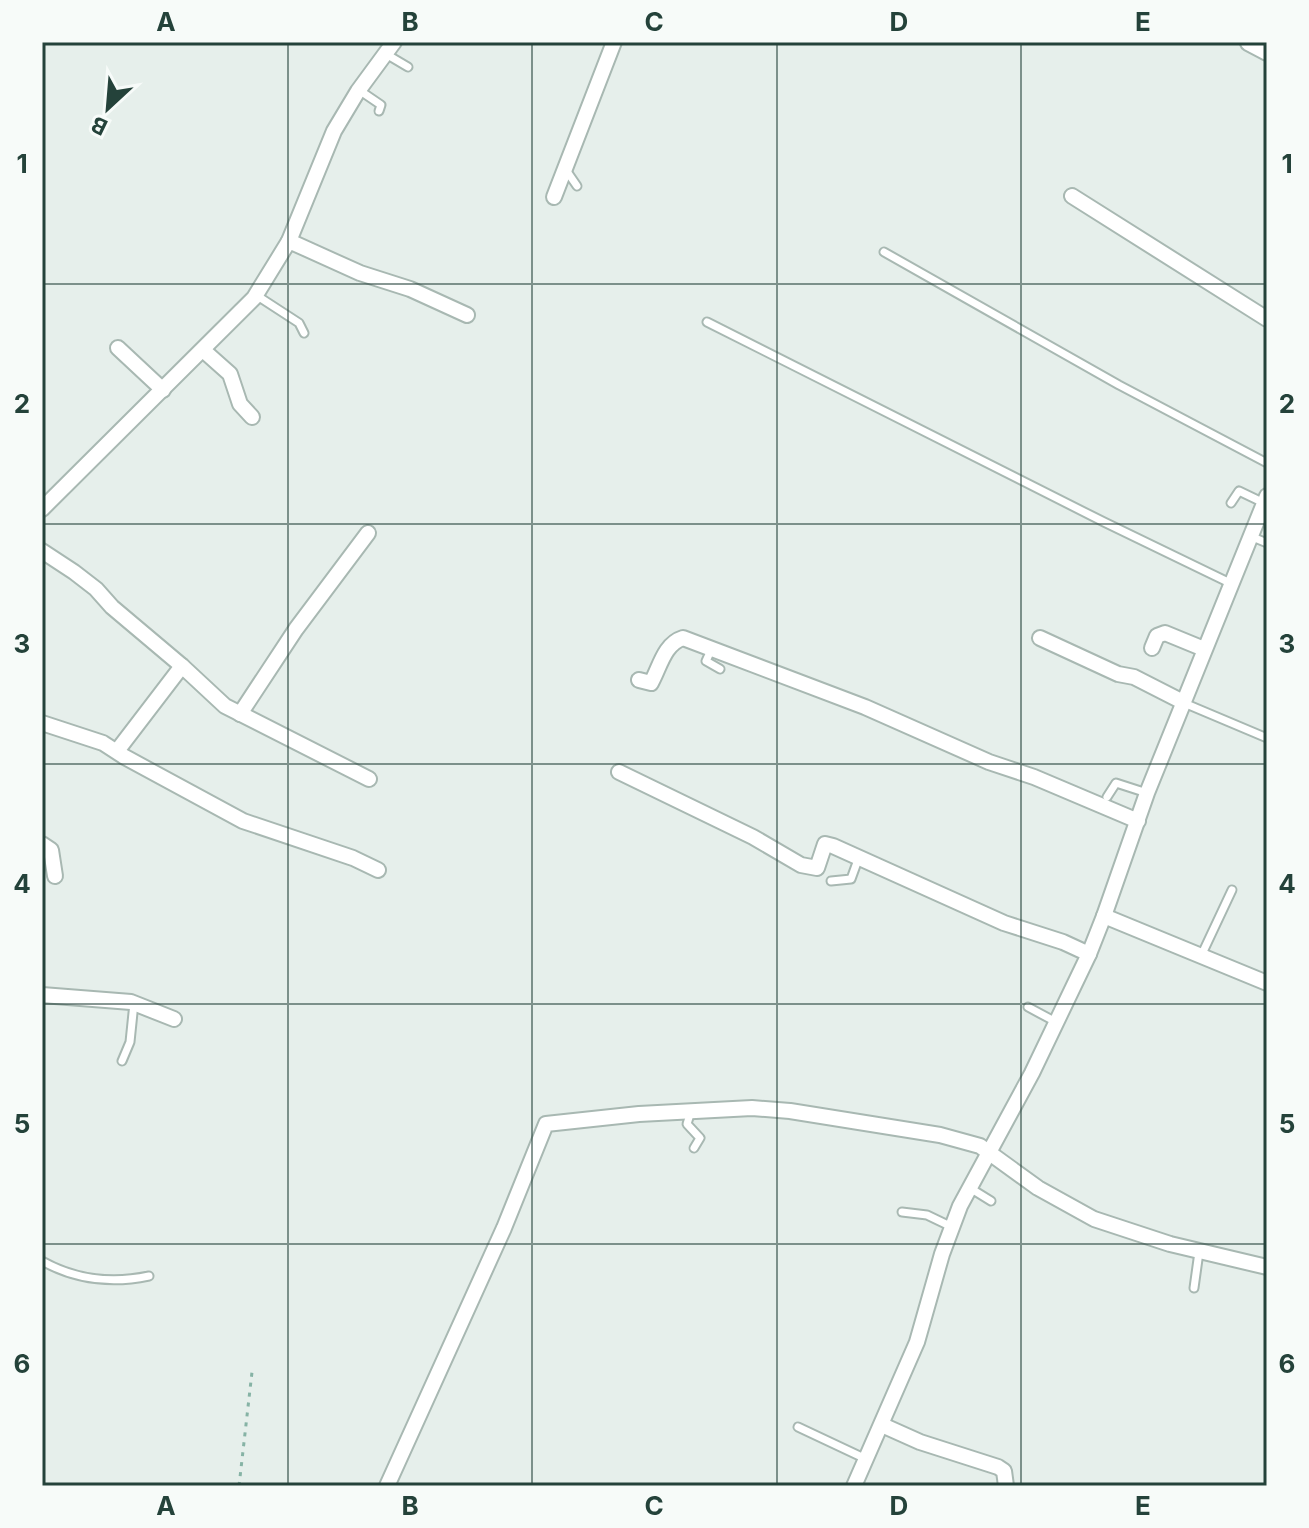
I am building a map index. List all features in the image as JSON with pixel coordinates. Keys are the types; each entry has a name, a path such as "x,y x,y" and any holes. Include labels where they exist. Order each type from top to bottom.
{"street":[{"path":"554,197 614,42"},
{"path":"1248,43 1267,53"},
{"path":"42,509 256,295 289,241 334,131 390,48"},
{"path":"1072,196 1267,319"},
{"path":"289,241 467,315"},
{"path":"118,348 163,390"},
{"path":"203,350 230,374 240,404 252,417"},
{"path":"854,1486 917,1342 952,1227 1089,954 1147,793 1266,500"},
{"path":"240,714 296,629 368,533"},
{"path":"42,551 74,572 218,701 369,779"},
{"path":"1152,648 1157,636 1165,633 1204,649"},
{"path":"639,680 651,683 668,648 677,639 683,638 865,707 989,762 1034,777 1138,821"},
{"path":"1040,638 1118,674 1134,677 1183,702"},
{"path":"117,751 182,666"},
{"path":"42,723 79,733 117,751 243,821 353,858 378,870"},
{"path":"619,772 753,837 801,865 819,867 822,848 826,844 1004,923 1089,954"},
{"path":"42,844 51,850 55,876"},
{"path":"1104,916 1267,983"},
{"path":"42,995 134,1003 174,1019"},
{"path":"387,1486 504,1228 546,1124 752,1108 964,1140 980,1146 1038,1188 1094,1219 1199,1252 1267,1267"},
{"path":"882,1425 920,1442 998,1467 1004,1471 1006,1486"}],"lane":[{"path":"390,48 408,67"},
{"path":"359,90 381,105 379,111"},
{"path":"565,168 577,186"},
{"path":"884,252 1119,385 1267,463"},
{"path":"256,295 299,323 304,333"},
{"path":"707,322 1230,583"},
{"path":"1231,503 1239,491 1266,500"},
{"path":"1250,536 1267,543"},
{"path":"712,648 706,661 720,669"},
{"path":"1183,702 1267,738"},
{"path":"1107,797 1116,783 1147,793"},
{"path":"831,881 851,879 859,857"},
{"path":"1201,956 1232,890"},
{"path":"122,1061 130,1042 134,1003"},
{"path":"1028,1007 1056,1022"},
{"path":"691,1111 687,1124 700,1138 694,1148"},
{"path":"970,1188 991,1201"},
{"path":"902,1212 927,1215 952,1227"},
{"path":"1194,1288 1199,1252"},
{"path":"42,1261 76,1277 110,1281 149,1276"},
{"path":"798,1427 866,1459"}],"path":[{"path":"239,1486 252,1372"}]}
